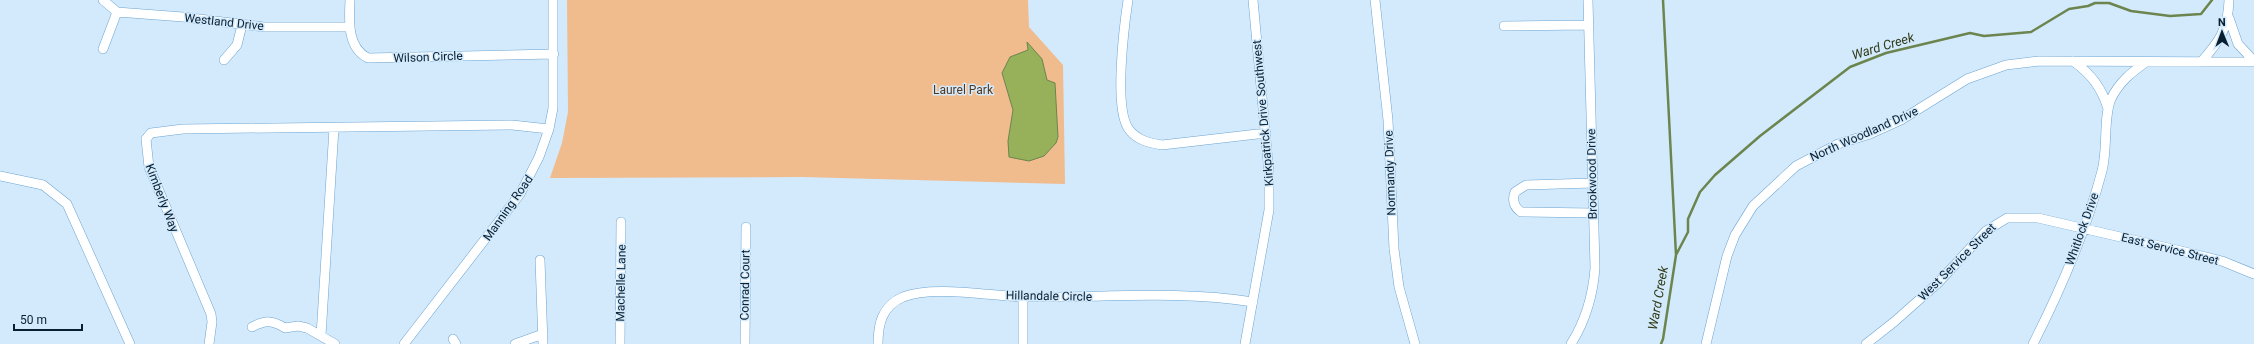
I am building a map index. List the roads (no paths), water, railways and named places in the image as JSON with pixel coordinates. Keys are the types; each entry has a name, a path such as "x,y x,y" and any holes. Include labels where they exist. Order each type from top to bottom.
{"street":[{"path":"103,0 117,12 103,49"},
{"name":"Wilson Circle","path":"350,0 349,27 357,52 368,58 554,54"},
{"name":"Manning Road","path":"404,344 520,194 539,157 549,129 553,108 553,0"},
{"path":"1128,0 1121,109 1128,128 1134,134 1149,143 1162,145 1266,133"},
{"name":"Kirkpatrick Drive Southwest","path":"1245,344 1269,210 1269,173 1266,133 1253,0"},
{"name":"Normandy Drive","path":"1375,0 1388,120 1394,249 1399,287 1415,344"},
{"name":"Brookwood Drive","path":"1571,344 1585,320 1593,288 1595,268 1588,0"},
{"path":"2229,0 2229,18 2238,44 2254,62"},
{"name":"Westland Drive","path":"117,12 183,17 242,25 349,27"},
{"path":"2201,62 2223,34 2229,18"},
{"path":"224,60 237,45 242,25"},
{"path":"1504,26 1589,25"},
{"name":"Whitlock Drive","path":"2073,61 2094,80 2102,93 2108,108"},
{"name":"North Woodland Drive","path":"1706,344 1727,256 1735,235 1754,206 1796,166 1838,144 1870,134 1901,120 1967,79 1987,71 2023,62 2254,62"},
{"name":"Whitlock Drive","path":"2033,344 2050,311 2084,229 2105,157 2108,108 2121,83 2146,62"},
{"name":"Kimberly Way","path":"209,344 212,322 211,314 149,166 146,139 151,133 183,129 512,125 549,129"},
{"path":"321,336 334,128"},
{"path":"0,176 43,185 67,204 130,344"},
{"path":"1592,183 1526,185 1515,192 1513,200 1517,209 1521,212 1593,213"},
{"name":"West Service Street","path":"1866,344 1938,283 1986,230 2000,221 2015,216 2026,216 2084,229"},
{"name":"Machelle Lane","path":"620,344 621,222"},
{"name":"Conrad Court","path":"744,344 746,226"},
{"name":"East Service Street","path":"2084,229 2222,261 2254,274"},
{"path":"540,260 543,344"},
{"name":"Hillandale Circle","path":"878,344 878,327 882,315 890,305 910,295 938,292 1023,297 1197,296 1253,302"},
{"path":"1023,297 1023,344"},
{"path":"252,327 263,321 270,320 285,328 298,326 307,328 336,344"},
{"path":"515,344 543,334"}],"waterway":[{"path":"1663,0 1676,255"},
{"name":"Ward Creek","path":"1661,344 1676,255 1688,232 1688,219 1700,192 1715,175 1760,136 1850,67 1886,53 1970,33 1984,36 2031,32 2069,9 2088,6 2095,3 2109,3 2131,11 2170,16 2201,14 2212,0"}],"park label":[{"name":"Laurel Park","path":"963,90"}]}
